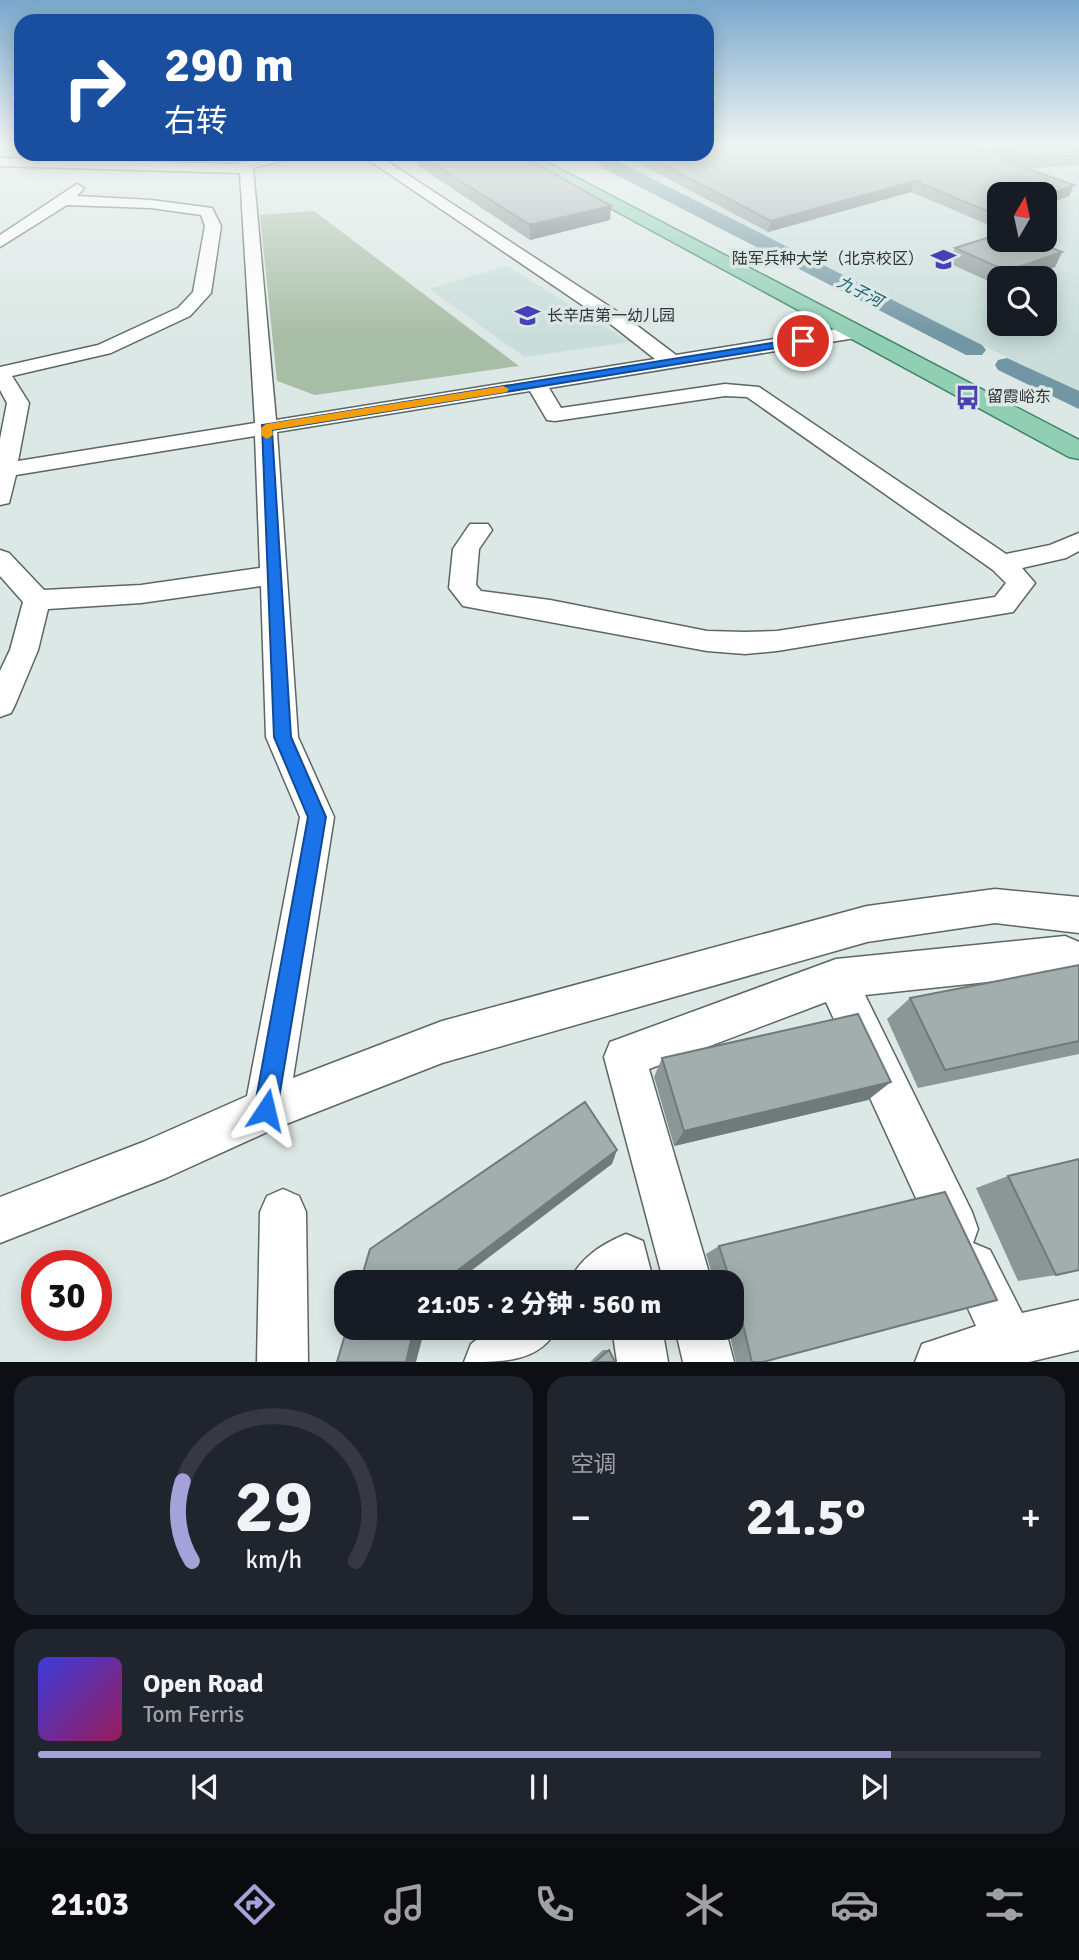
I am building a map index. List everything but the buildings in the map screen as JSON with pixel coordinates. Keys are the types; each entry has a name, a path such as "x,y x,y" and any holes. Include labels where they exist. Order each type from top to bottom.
{"main road":[{"path":"624,210 1079,451"},
{"path":"641,210 1079,436"}],"street":[{"path":"0,242 49,210"},
{"path":"0,498 3,470 18,402 0,373 104,349 184,312 202,293 213,226 207,211 195,210"},
{"path":"250,210 266,428 282,737 317,817 266,1110"},
{"path":"451,210 620,322 672,362"},
{"path":"3,470 855,332"},
{"path":"479,530 466,550 462,588 473,599 720,642 777,641 1003,605 1022,583 1002,564 752,391 725,390 555,415 536,384"},
{"path":"1002,564 1057,552 1079,541"},
{"path":"0,559 37,600"},
{"path":"37,600 141,594 274,575"},
{"path":"0,705 24,650 37,600"},
{"path":"0,1220 150,1162 266,1110 442,1042 867,924 995,906 1079,915"},
{"path":"684,1270 625,1057 836,979 1065,955 1079,961"},
{"path":"836,979 1004,1351"},
{"path":"282,1362 283,1212"},
{"path":"610,1270 625,1258 627,1270"},
{"path":"940,1362 1004,1351 1079,1325"},
{"path":"489,1362 517,1340"},
{"path":"639,1340 643,1362"},
{"path":"703,1340 709,1362"}],"shaded area":[{"path":"711,210 987,210 987,252 1057,252 1057,210 1079,210 1079,393"},
{"name":"长辛店第一幼儿园","path":"507,266 630,342 525,357 429,289"}],"green space":[{"path":"314,211 519,366 315,395 277,381 260,215"}],"waterway":[{"name":"九子河","path":"698,210 974,350"},
{"name":"九子河","path":"1007,365 1079,401"}],"slow traffic":[{"path":"267,435 266,428 503,389"}],"place":[{"name":"陆军兵种大学（北京校区）","path":"944,259"},
{"name":"长辛店第一幼儿园","path":"527,316"},
{"name":"留霞峪东","path":"967,397"}],"route":[{"path":"266,1110 317,817 282,737 266,428 803,341"}]}
